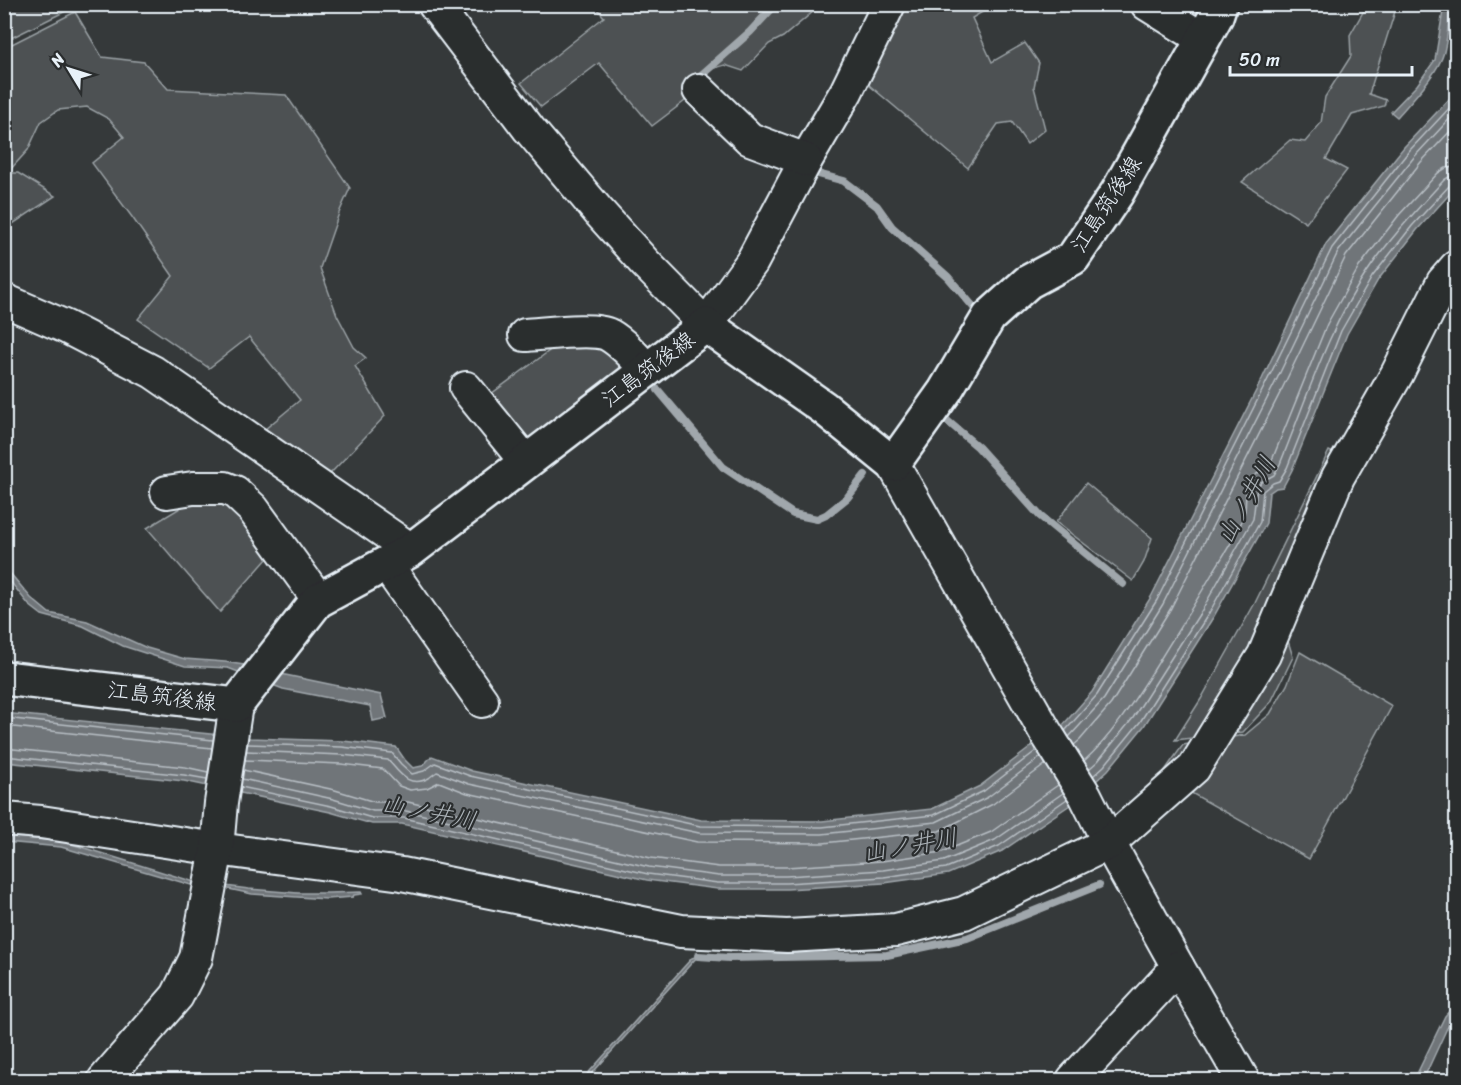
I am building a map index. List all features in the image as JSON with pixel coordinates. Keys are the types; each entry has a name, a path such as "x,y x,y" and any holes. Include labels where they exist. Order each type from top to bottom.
{"main road":[{"name":"江島筑後線","path":"4,678 234,716 319,600 398,557 706,325 824,408 893,464 945,391 989,317 1028,282 1073,258 1117,193 1216,16 1220,4"}],"street":[{"path":"434,4 529,129 586,197 645,263 706,325 752,262 806,160 846,92 888,4"},
{"path":"1147,4 1203,39"},
{"path":"699,90 750,139 806,160"},
{"path":"4,819 41,822 402,874 681,931 787,936 896,930 964,914 1109,843 1194,768 1264,655 1338,477 1397,374 1443,282 1456,267"},
{"path":"4,300 66,327 153,372 398,557 482,701"},
{"path":"525,335 596,331 609,335 647,370"},
{"path":"466,388 526,462"},
{"path":"893,464 1084,795 1243,1080"},
{"path":"167,492 193,488 225,488 235,492 253,509 319,600"},
{"path":"105,1080 177,996 196,958 217,849 221,803 234,716"},
{"path":"1073,1080 1178,967"}],"shaded area":[{"path":"5,4 78,4 78,5 5,41"},
{"path":"594,5 821,5 783,37 769,44 743,71 725,65 694,74 683,92 685,101 652,126 599,63 541,107 521,83 604,17"},
{"path":"898,5 994,5 972,18 992,62 1025,43 1039,63 1034,87 1045,129 1027,144 1012,122 998,124 968,168 863,80"},
{"path":"1367,5 1397,5 1369,94 1386,100 1384,106 1352,115 1326,159 1347,170 1306,223 1242,182 1290,140 1305,142 1321,123 1325,97 1351,56 1350,35"},
{"path":"75,12 102,57 144,62 168,89 286,95 350,188 320,268 337,315 354,347 366,358 355,366 385,416 329,475 264,430 300,400 249,337 209,368 138,319 173,276 92,163 124,137 109,119 87,107 58,110 41,122 28,150 9,171 5,171 4,48"},
{"path":"5,173 18,173 55,196 11,225 5,245"},
{"path":"587,341 637,367 532,447 491,394 560,343"},
{"path":"1329,451 1348,460 1288,641 1293,657 1271,702 1243,732 1175,740 1255,603"},
{"path":"1086,483 1152,538 1144,562 1133,581 1056,522"},
{"path":"215,494 275,550 220,612 147,528 195,499"},
{"path":"1300,652 1392,706 1309,859 1161,776 1183,745 1245,735 1270,714 1287,685"}],"water":[{"path":"1444,5 1450,5 1441,60 1424,86 1397,117 1391,112 1417,85 1435,60"},
{"name":"山ノ井川","path":"1456,92 1456,187 1417,230 1378,280 1347,334 1292,470 1283,487 1276,488 1269,493 1266,523 1214,616 1144,726 1108,770 1070,805 1002,851 948,874 884,883 787,889 718,889 647,880 402,824 372,824 330,812 184,781 5,762 4,713 250,738 343,741 396,747 413,768 422,766 432,756 472,771 701,820 822,821 932,809 980,786 1063,725 1092,692 1151,597 1262,379 1326,244 1404,147"},
{"path":"4,566 31,598 49,613 87,621 147,648 185,659 244,665 381,695 387,718 373,721 370,706 283,689 228,668 185,666 123,646 83,626 42,615 29,605 5,575"},
{"path":"4,836 65,842 198,883 198,887 61,847 5,842"},
{"path":"225,886 298,893 361,892 362,894 327,899 252,894 224,888"},
{"path":"698,956 586,1080 582,1080 692,958"},
{"path":"1456,1004 1456,1015 1447,1028 1423,1080 1414,1080 1445,1016"}],"waterway":[{"path":"695,82 750,32 776,4"},
{"path":"807,171 844,181 877,206 892,227 948,277 976,310"},
{"path":"658,390 723,467 793,514 817,519 826,515 847,498 865,475"},
{"path":"945,419 978,447 1040,516 1123,584"},
{"path":"698,956 729,958 887,955 967,938 1099,885"}]}
